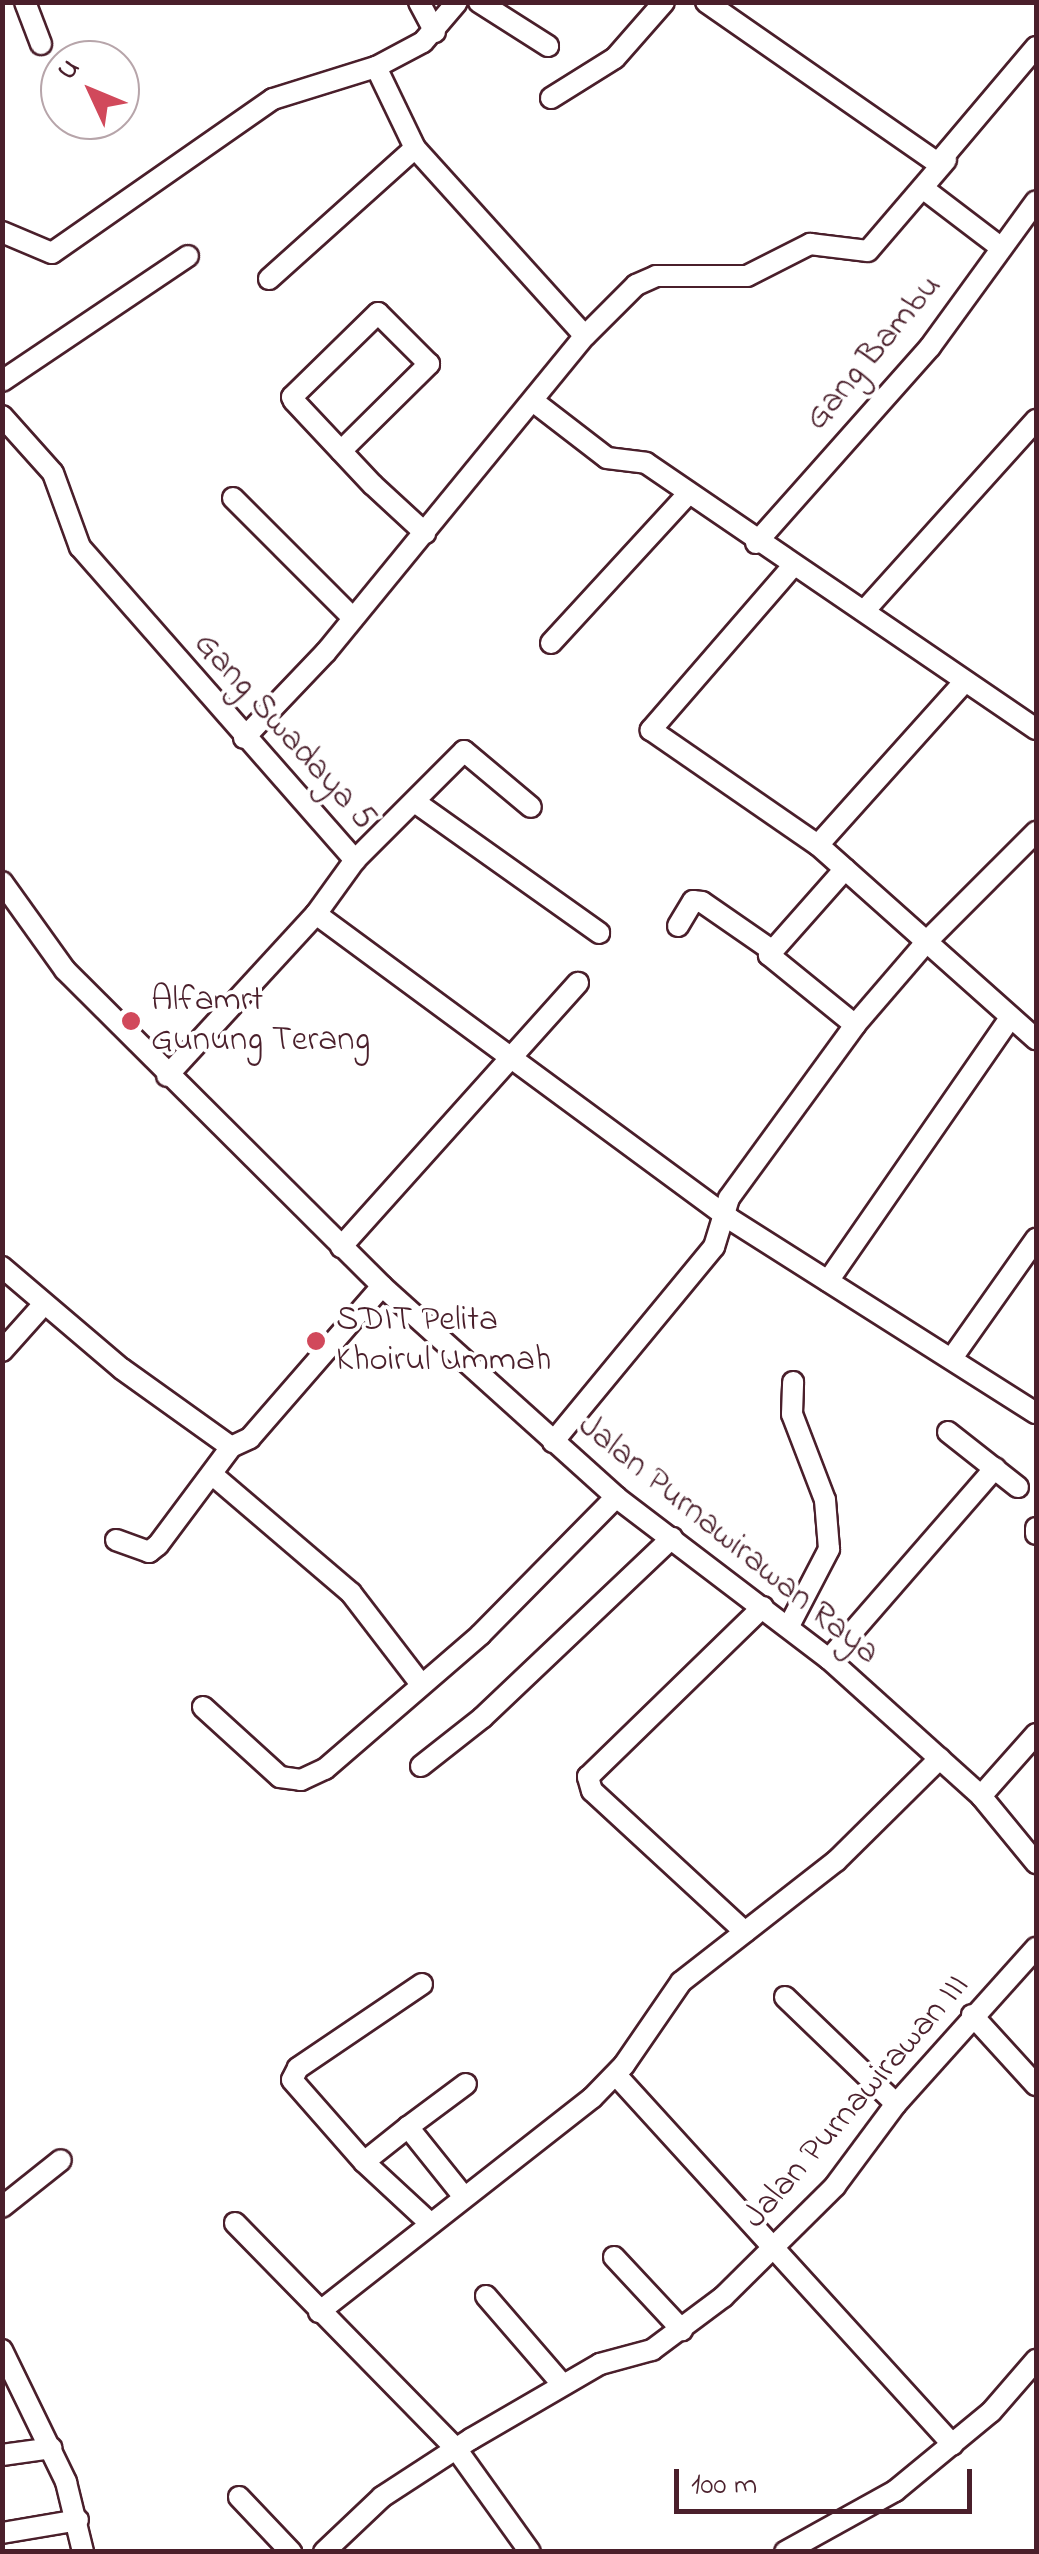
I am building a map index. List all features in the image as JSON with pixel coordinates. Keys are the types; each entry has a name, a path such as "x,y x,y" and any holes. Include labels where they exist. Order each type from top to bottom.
{"street":[{"path":"25,2 40,41"},
{"path":"419,2 435,32"},
{"path":"2,232 41,254 52,253 272,99 376,67 435,32 457,2"},
{"path":"478,2 548,46"},
{"path":"551,98 615,58 664,2"},
{"path":"706,2 930,160 946,160"},
{"path":"244,738 353,618 586,336 646,279 747,276 810,244 868,251 924,188 1036,47"},
{"path":"376,67 415,148 586,336"},
{"path":"268,279 415,148"},
{"path":"924,188 1000,247"},
{"name":"Gang Bambu","path":"756,543 930,347 1036,201"},
{"path":"2,381 188,256"},
{"path":"341,451 428,365 378,313 292,397 341,451 424,533"},
{"path":"533,401 607,458 646,462 756,543 865,610 1036,729"},
{"name":"Gang Swadaya 5","path":"2,416 53,473 80,547 355,860 316,914 167,1076"},
{"path":"865,610 1036,420"},
{"path":"551,643 688,494"},
{"path":"233,498 353,618"},
{"path":"792,567 651,730 818,845 928,940 943,962 1036,1039"},
{"path":"818,845 964,681"},
{"path":"355,860 464,751 531,806"},
{"path":"415,802 599,933"},
{"path":"553,1442 714,1246 720,1212 773,1130 855,1025 928,940 1036,832"},
{"path":"770,949 844,869"},
{"name":"Jalan Purnawirawan Raya","path":"2,882 65,970 167,1076 382,1286 616,1498 829,1659 981,1796 1036,1863"},
{"path":"678,926 693,902 702,902 770,949 772,961 855,1025"},
{"path":"316,914 720,1212 1036,1414"},
{"path":"341,1247 508,1054 578,983"},
{"path":"828,1281 1010,1020"},
{"path":"952,1358 1036,1239"},
{"path":"2,1266 212,1439 230,1446"},
{"path":"116,1540 149,1552 214,1476 230,1446 250,1438 382,1286"},
{"path":"2,1351 44,1304"},
{"path":"789,1626 829,1549 825,1500 792,1414 793,1382"},
{"path":"948,1432 1018,1487"},
{"path":"829,1659 995,1468"},
{"path":"214,1476 351,1593 420,1683"},
{"path":"203,1707 280,1777 301,1780 326,1769 420,1683 480,1635 616,1498"},
{"path":"422,1766 482,1718 672,1538"},
{"path":"746,1932 592,1791 588,1777 763,1608"},
{"path":"981,1796 1036,1734"},
{"path":"319,2312 616,2076 681,1982 886,1817 940,1758"},
{"name":"Jalan Purnawirawan III","path":"324,2552 382,2497 562,2384 600,2364 652,2350 682,2330 773,2252 834,2186 896,2104 972,2015 1036,1948"},
{"path":"422,1984 294,2074 296,2087 364,2162 432,2224"},
{"path":"786,1997 896,2104"},
{"path":"972,2015 1036,2085"},
{"path":"616,2076 953,2445"},
{"path":"364,2162 466,2084"},
{"path":"408,2127 464,2197"},
{"path":"2,2208 61,2160"},
{"path":"234,2223 457,2450 530,2552"},
{"path":"614,2258 682,2330"},
{"path":"486,2296 562,2384"},
{"path":"2,2350 52,2448 78,2520 82,2552"},
{"path":"785,2552 895,2490 953,2445 1036,2360"},
{"path":"2,2455 52,2448"},
{"path":"239,2497 292,2552"},
{"path":"2,2533 78,2520"}],"place":[{"name":"Alfamrt Gunung Terang","path":"131,1021"},
{"name":"SDIT Pelita Khoirul Ummah","path":"316,1341"}]}
